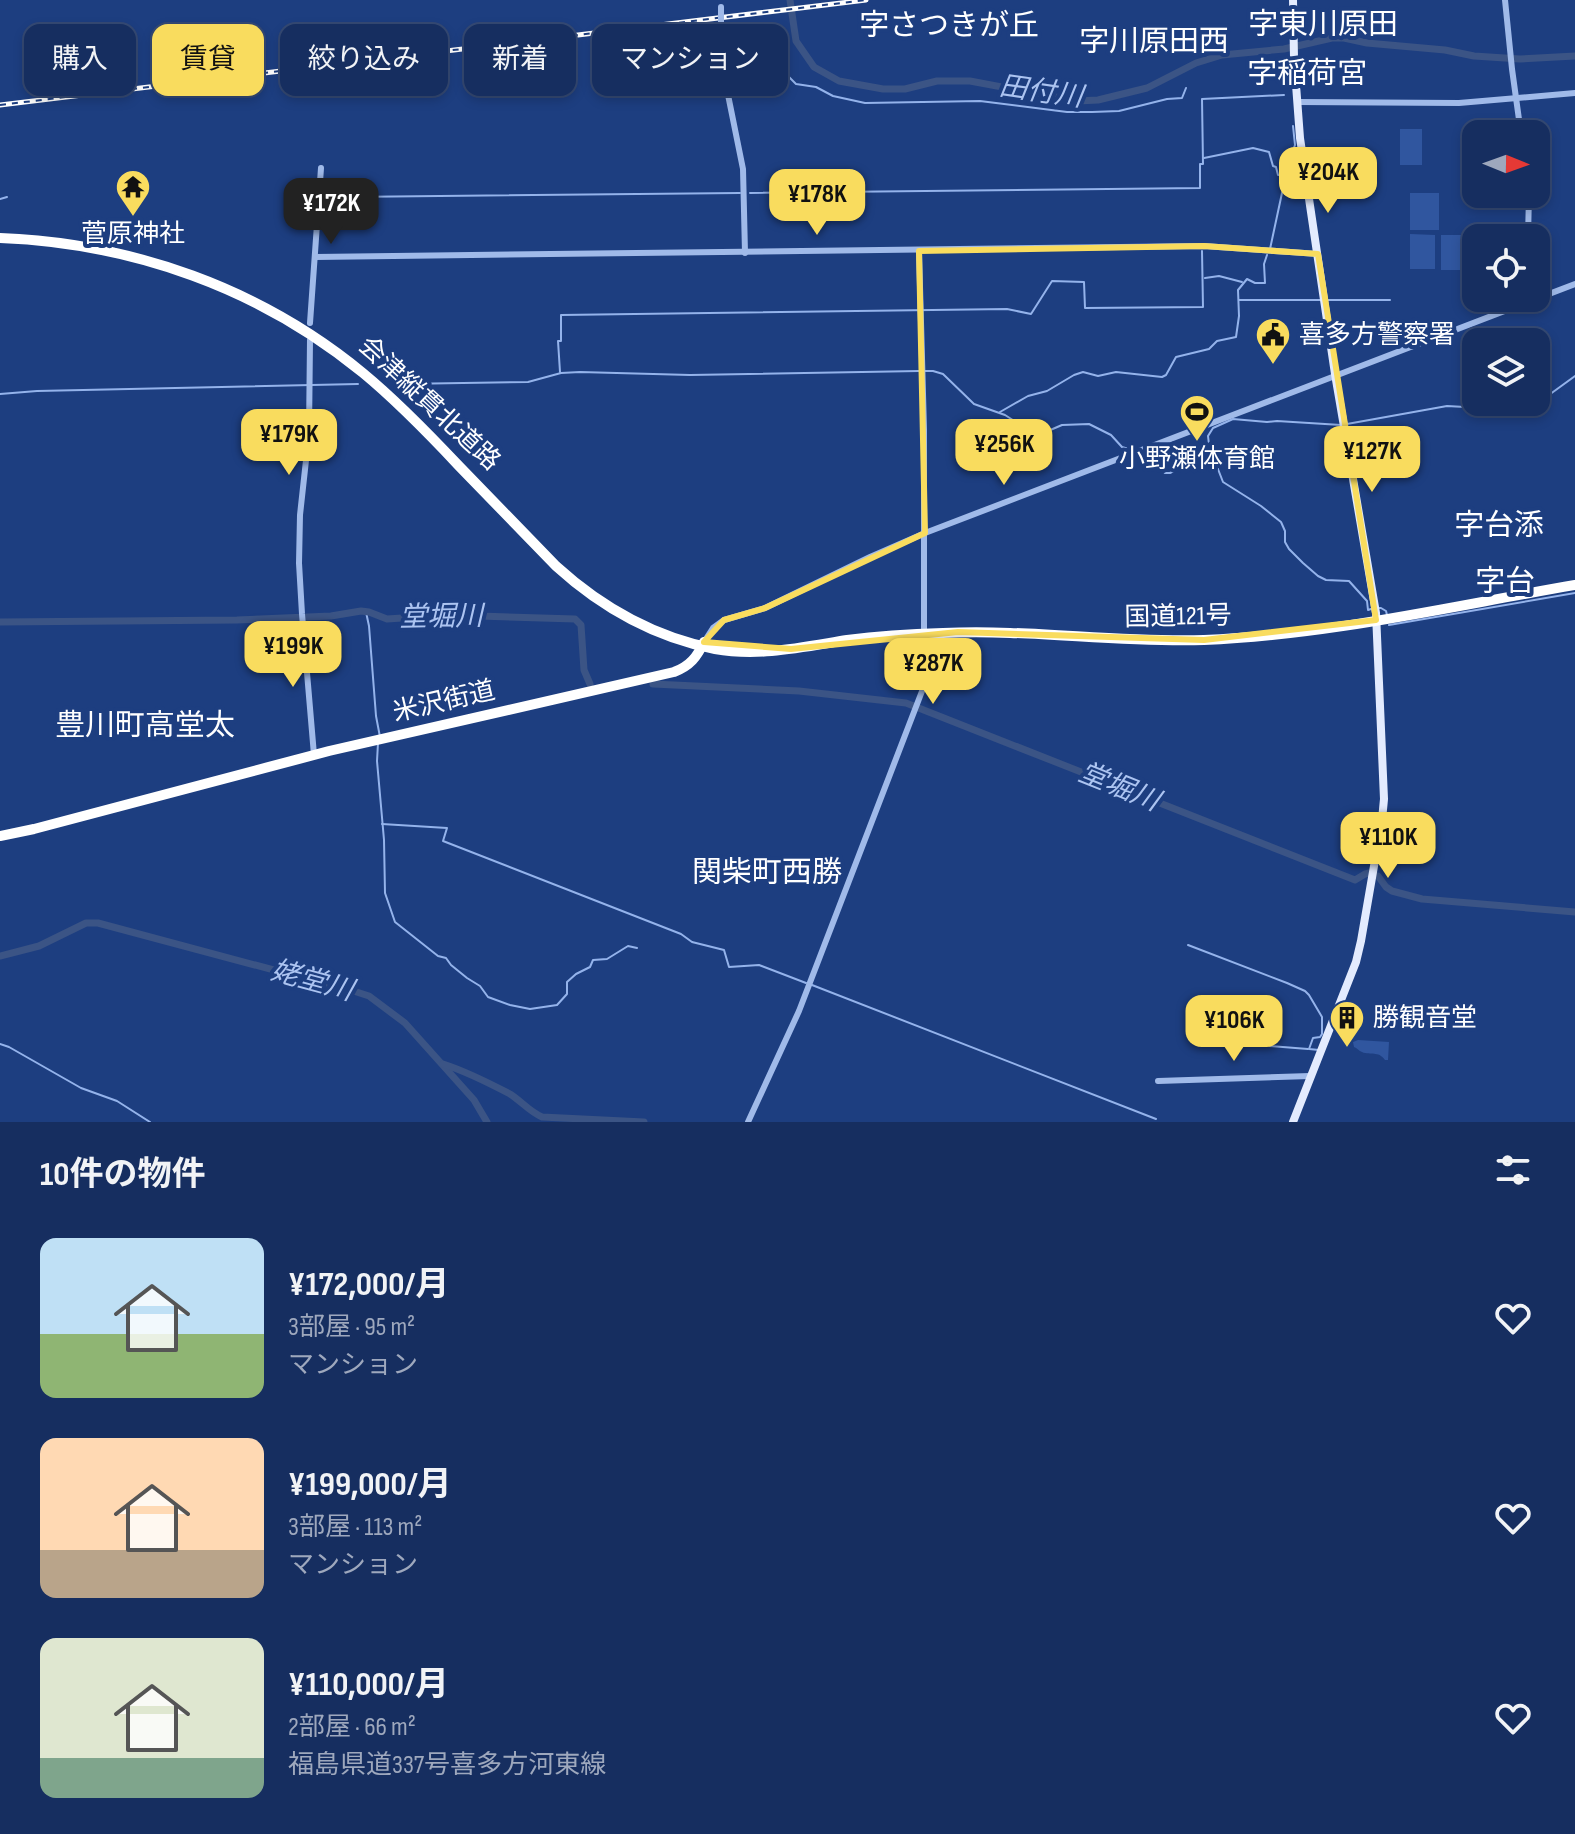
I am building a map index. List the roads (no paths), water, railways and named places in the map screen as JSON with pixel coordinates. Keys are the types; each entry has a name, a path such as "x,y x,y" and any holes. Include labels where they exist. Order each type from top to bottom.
{"highway":[{"name":"会津縦貫北道路","path":"0,236 54,241 142,258 210,281 278,314 340,355 382,389 575,583 612,610 644,626 671,637 704,644"},
{"name":"国道121号","path":"704,644 752,652 847,640 958,632 1120,640 1204,640 1278,635 1575,585"},
{"name":"国道121号","path":"704,644 779,650"},
{"name":"米沢街道","path":"0,836 314,755 674,672 691,663 704,644"}],"main road":[{"path":"1293,0 1294,58 1303,162 1376,620 1384,799 1358,954 1293,1122"}],"street":[{"path":"1505,0 1519,120"},
{"path":"721,4 724,75 743,169 745,253"},
{"path":"1297,102 1459,103 1575,93"},
{"path":"310,323 321,168"},
{"path":"315,257 1204,246 1318,254"},
{"path":"748,1122 793,1025 924,686 925,533 919,251"},
{"path":"1550,293 1575,284"},
{"path":"704,644 713,628 724,620 765,608 925,533 1497,312"},
{"path":"310,340 309,433 300,515 302,616 314,755"},
{"path":"1158,1081 1310,1076"}],"waterway":[{"name":"田付川","path":"790,0 796,41 814,67 839,81 883,89 905,89 937,81 970,81 1077,101 1098,100 1147,88 1196,63 1222,55 1284,49 1332,38 1474,56 1520,59 1575,56"},
{"path":"788,76 796,84 816,87 833,96 865,103 980,101 1067,112 1119,111 1182,98 1186,88"},
{"path":"750,193 1200,188 1200,164 1203,164 1202,99 1284,95"},
{"path":"1270,249 1287,182 1286,169 1295,145 1293,126"},
{"path":"1204,158 1253,148 1269,152 1278,175 1285,175"},
{"path":"314,221 322,219 345,197 740,193"},
{"path":"0,199 7,197"},
{"path":"560,372 558,341 561,341 561,315 1007,309 1031,314 1052,281 1084,282 1085,308 1203,307 1202,251"},
{"path":"1000,412 1083,372 1098,376 1116,372 1162,377 1176,357 1209,349 1217,341 1236,337 1238,290 1247,279 1265,283 1267,255"},
{"path":"1205,278 1219,276 1242,282"},
{"path":"1239,300 1320,300"},
{"path":"1327,300 1390,300"},
{"path":"400,384 528,382 561,373 580,372 690,375 919,371"},
{"path":"925,371 943,374 974,404 1016,422 1027,421 1048,431 1062,425 1089,424 1111,435 1122,447 1132,450"},
{"path":"1347,424 1447,406 1465,407 1479,414 1515,414 1542,400 1575,376"},
{"path":"0,394 358,384"},
{"path":"1341,425 1233,419 1213,428 1208,436 1211,462 1216,464 1223,482 1281,522 1285,542 1303,563 1326,580 1349,581 1367,601 1368,610 1371,609"},
{"path":"1138,454 1165,473 1187,464 1209,462"},
{"path":"1389,625 1575,593"},
{"path":"1377,608 1386,611 1387,615"},
{"name":"堂堀川","path":"0,622 237,620 331,616 361,611 387,619 448,615 575,619 581,625 584,670 590,684"},
{"path":"366,612 380,737"},
{"name":"堂堀川","path":"653,684 799,691 906,703 1355,880 1369,873 1378,876 1392,891 1422,899 1575,912"},
{"path":"378,743 385,893 395,922 438,956 446,958 480,986 488,997 530,1009 557,1005 567,994 567,982 590,967 593,960 607,959 628,946 637,948"},
{"path":"382,824 447,828 443,841 681,934 692,942 724,950 729,967 759,965 806,983"},
{"name":"姥堂川","path":"0,956 39,946 86,923 98,923 369,996 405,1023 474,1100 487,1122"},
{"path":"1188,945 1305,991 1322,1017 1322,1034 1313,1038 1309,1049 1319,1050"},
{"path":"812,985 1156,1119"},
{"path":"1215,1019 1250,1026 1270,1046 1308,1049"},
{"path":"0,1044 81,1088 117,1101 150,1122"},
{"name":"姥堂川","path":"443,1064 510,1094 542,1117 644,1122"}],"railway":[{"path":"0,105 866,0"}],"place":[{"name":"菅原神社","path":"133,218"},
{"name":"喜多方警察署","path":"1273,366"},
{"name":"小野瀬体育館","path":"1197,443"},
{"name":"勝観音堂","path":"1347,1049"}],"district":[{"name":"字東川原田","path":"1323,25"},
{"name":"字さつきが丘","path":"949,26"},
{"name":"字川原田西","path":"1154,42"},
{"name":"字稲荷宮","path":"1307,74"},
{"name":"字台添","path":"1499,526"},
{"name":"字台","path":"1505,582"},
{"name":"豊川町高堂太","path":"145,726"},
{"name":"関柴町西勝","path":"767,873"}]}
